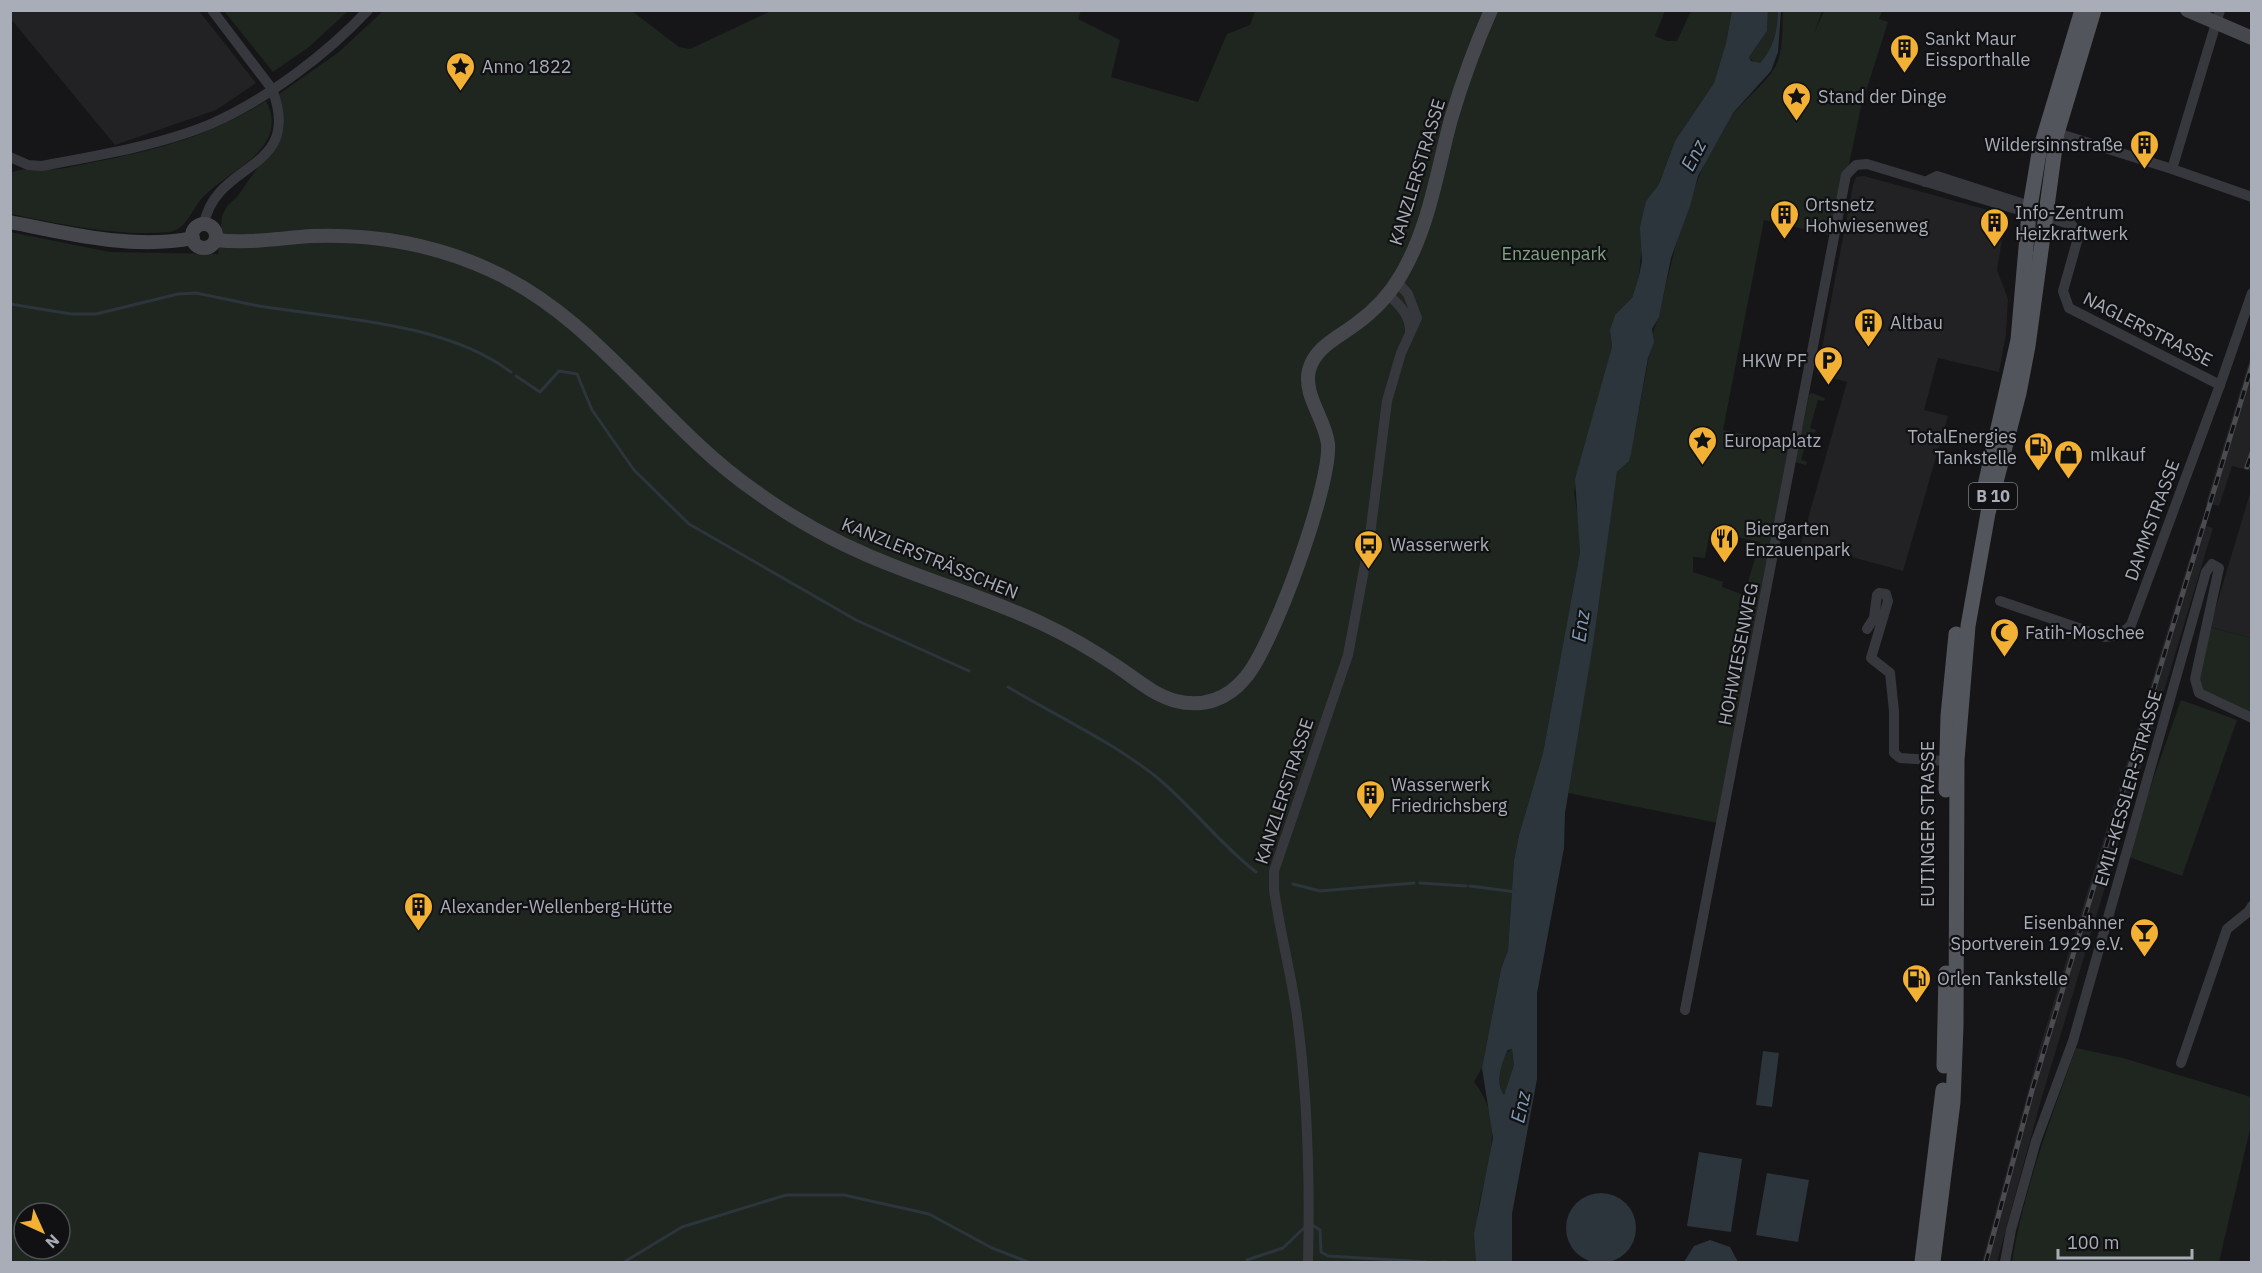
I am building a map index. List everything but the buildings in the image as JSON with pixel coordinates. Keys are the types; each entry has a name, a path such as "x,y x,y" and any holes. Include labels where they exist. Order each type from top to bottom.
{"main road":[{"name":"KANZLERSTRASSE","path":"1397,282 1413,252 1421,229 1463,80 1491,10"},
{"name":"EUTINGER STRASSE","path":"1933,1263 1947,1167 1953,1092 1956,1026 1956,770 1964,655 1988,513 2013,392 2020,323 2037,211 2041,143 2082,10"},
{"name":"EUTINGER STRASSE","path":"2037,211 2057,133 2094,10"},
{"path":"2187,10 2218,17 2252,38"},
{"path":"10,222 75,234 149,243 170,243 193,238"},
{"path":"204,224 214,228 216,240 211,246 204,248 197,245 193,238 196,227 204,224"},
{"name":"KANZLERSTRÄSSCHEN","path":"216,240 371,237 445,252 494,271 537,295 572,321 704,451 735,477 788,513 853,549 1039,622 1087,648 1158,693 1181,702 1197,704 1229,693 1254,666 1283,602 1304,546 1320,495 1328,448 1324,425 1309,388 1311,363 1325,346 1358,323 1397,282"},
{"name":"EUTINGER STRASSE","path":"1922,1263 1936,1160 1944,1069 1946,761 1957,628 1979,507 2013,392"}],"street":[{"path":"204,224 213,199 273,146 279,131 279,115 272,89 212,10"},
{"path":"10,157 28,165 41,166 155,142 212,123 272,89 340,38 368,10"},
{"path":"2172,169 2218,17"},
{"path":"2057,133 2252,197"},
{"name":"HOHWIESENWEG","path":"1685,1010 1846,175 1856,165 1867,164 1925,182 2037,211"},
{"name":"NAGLERSTRASSE","path":"2037,211 2072,225 2078,238 2064,291 2069,308 2220,385"},
{"name":"KANZLERSTRASSE","path":"1308,1263 1310,1160 1307,1104 1297,1014 1275,901 1274,872 1348,655 1369,543 1387,401 1417,318 1408,294 1397,282"},
{"name":"DAMMSTRASSE","path":"2000,601 2097,635 2115,636 2127,630 2134,618 2252,293"},
{"name":"KANZLERSTRASSE","path":"1388,294 1409,319 1408,339"},
{"name":"EMIL-KESSLER-STRASSE","path":"2005,1263 2011,1230 2036,1141 2073,1041 2206,572 2212,564 2219,568 2195,679 2199,693 2252,718"},
{"path":"1867,629 1874,618 1878,595 1886,594 1888,601 1871,658 1890,673 1894,711 1893,753 1900,758 1946,761"},
{"path":"2181,1063 2227,929 2252,906"}],"shaded area":[{"path":"10,11 199,11 256,83 216,110 115,145 11,19"},
{"path":"1864,176 2006,215 1997,270 2008,299 2006,334 1999,372 1938,358 1924,410 1948,416 1903,571 1801,543 1847,382 1817,374 1853,185 1856,177"},
{"path":"2251,355 2251,471 2232,466 2219,506 2206,503"},
{"path":"2251,490 2251,638 2210,627"},
{"path":"2200,524 2213,528 2041,1100 1997,1262 1982,1262 2039,1050"}],"green space":[{"path":"224,11 348,11 309,47 273,72"},
{"name":"Enzauenpark","path":"383,11 632,11 679,47 690,49 771,11 1081,11 1078,19 1120,40 1111,77 1198,102 1227,34 1250,25 1255,11 1665,11 1655,36 1667,41 1677,41 1691,11 1732,11 1726,43 1714,83 1675,141 1659,184 1646,201 1639,276 1632,298 1615,315 1610,330 1612,347 1574,492 1581,536 1580,552 1543,753 1514,860 1508,950 1501,969 1482,1068 1474,1082 1484,1097 1490,1113 1492,1129 1489,1161 1478,1211 1476,1262 11,1262 10,232 110,252 218,254 222,216 227,206 237,197 263,160 275,149 281,137 284,127 279,94 339,52"},
{"path":"1768,11 1778,11 1776,32 1765,57 1760,63 1755,63 1749,57 1767,31"},
{"path":"1783,11 1822,11 1814,33 1824,11 1882,11 1879,19 1888,22 1861,107 1834,236 1764,220 1723,430 1792,444 1718,823 1568,793 1617,472 1629,461 1653,333 1678,237 1693,191 1712,147 1724,126 1769,76 1777,63 1781,48","holes":["1710,531 1760,542 1744,595 1722,587 1723,582 1693,572 1693,557 1705,558"]},
{"path":"266,101 272,125 261,149 203,197 185,223 175,230 130,233 11,214 10,173 24,169 65,168 168,145 216,127"},
{"path":"1812,393 1825,398 1824,401 1818,400 1810,428 1816,430 1815,433 1809,432 1801,460 1807,462 1806,465 1795,462 1809,395"},
{"path":"2205,626 2251,638 2251,718 2199,693 2196,669"},
{"path":"2181,700 2237,720 2182,876 2126,856"},
{"path":"2076,1048 2123,1058 2251,1097 2251,1125 2219,1262 2012,1262 2031,1180"},
{"path":"1512,1049 1514,1065 1504,1095 1501,1094 1500,1069 1507,1052"}],"water":[{"name":"Enz","path":"1732,11 1768,11 1767,31 1749,57 1751,61 1760,63 1772,45 1778,11 1781,11 1778,52 1771,71 1733,113 1698,176 1671,258 1659,317 1652,329 1654,342 1648,358 1631,454 1629,461 1617,472 1593,644 1565,813 1564,848 1537,993 1537,1079 1512,1214 1512,1262 1476,1262 1474,1234 1493,1138 1482,1068 1501,969 1508,950 1514,860 1543,753 1580,552 1575,479 1612,347 1610,330 1615,315 1632,298 1639,276 1642,261 1640,227 1646,201 1659,184 1675,141 1714,83 1726,43","holes":["1512,1049 1514,1065 1504,1095 1499,1080 1508,1050"]},
{"path":"1763,1051 1779,1053 1772,1107 1756,1105"},
{"path":"1699,1152 1742,1159 1731,1232 1687,1226"},
{"path":"1767,1173 1809,1180 1798,1242 1756,1235"},
{"path":"1601,1193 1614,1196 1626,1203 1633,1215 1636,1228 1633,1241 1626,1253 1614,1260 1601,1263 1588,1260 1576,1253 1569,1241 1566,1228 1569,1215 1576,1203 1588,1196"},
{"path":"1710,1240 1730,1247 1738,1262 1684,1262 1694,1246"}],"waterway":[{"path":"10,304 71,314 96,314 178,294 196,293 259,306 356,319 423,333 455,342 484,355 511,372"},
{"path":"516,376 540,392 559,371 577,374 592,410 634,470 689,524 856,620 969,671"},
{"path":"1008,687 1107,743 1144,767 1256,872"},
{"path":"1293,884 1320,891 1414,883"},
{"path":"1420,883 1466,886"},
{"path":"1470,886 1516,892"},
{"path":"624,1262 682,1227 786,1195 844,1195 929,1214 992,1248 1028,1262"},
{"path":"1247,1260 1283,1248 1306,1226"},
{"path":"1314,1226 1320,1230 1321,1252 1328,1256 1427,1262"},
{"path":"1441,1262 1447,1262"}],"railway":[{"path":"1986,1262 2033,1087 2252,365"},
{"path":"2247,467 2252,453"}],"place":[{"name":"Sankt Maur Eissporthalle","path":"1904,74"},
{"name":"Anno 1822","path":"461,92"},
{"name":"Stand der Dinge","path":"1797,122"},
{"name":"Wildersinnstraße","path":"2144,170"},
{"name":"Ortsnetz Hohwiesenweg","path":"1784,240"},
{"name":"Info-Zentrum Heizkraftwerk","path":"1994,248"},
{"name":"Altbau","path":"1869,348"},
{"name":"HKW PF","path":"1828,386"},
{"name":"Europaplatz","path":"1703,466"},
{"name":"TotalEnergies Tankstelle","path":"2038,472"},
{"name":"mlkauf","path":"2069,480"},
{"name":"Biergarten Enzauenpark","path":"1724,564"},
{"name":"Wasserwerk","path":"1369,570"},
{"name":"Fatih-Moschee","path":"2004,658"},
{"name":"Wasserwerk Friedrichsberg","path":"1370,820"},
{"name":"Alexander-Wellenberg-Hütte","path":"419,932"},
{"name":"Eisenbahner Sportverein 1929 e.V.","path":"2145,958"},
{"name":"Orlen Tankstelle","path":"1916,1004"}]}
